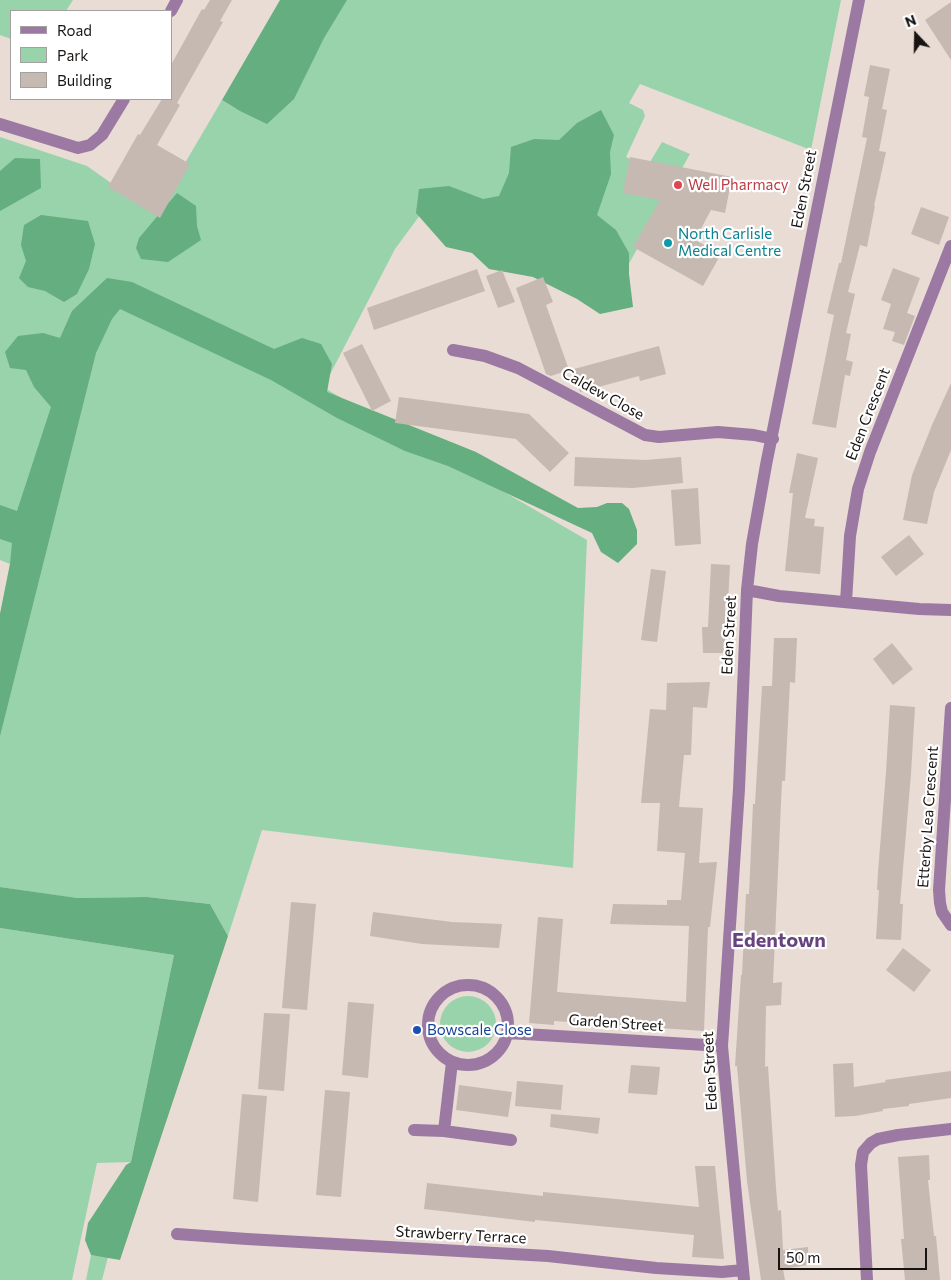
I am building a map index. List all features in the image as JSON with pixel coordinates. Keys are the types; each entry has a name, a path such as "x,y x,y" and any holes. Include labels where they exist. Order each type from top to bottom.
{"street":[{"name":"Eden Street","path":"744,1275 722,1046 739,789 747,590 752,544 797,307 860,0"},
{"path":"0,124 78,148 90,145 102,135 123,100"},
{"name":"Eden Crescent","path":"846,602 850,536 858,489 870,452 951,246"},
{"name":"Caldew Close","path":"453,350 485,356 518,368 645,435 659,437 718,432 738,433 773,439"},
{"path":"747,590 771,595 951,610"},
{"name":"Etterby Lea Crescent","path":"951,708 939,890 942,912 951,925"},
{"path":"470,985 483,988 495,995 505,1009 508,1019 508,1033 504,1044 496,1054 487,1060 463,1065 452,1062 440,1054 432,1042 428,1030 429,1016 435,1003 444,993 456,987 470,985"},
{"name":"Garden Street","path":"508,1033 722,1046"},
{"path":"444,1131 452,1062"},
{"path":"867,1280 861,1165 863,1152 870,1143 878,1139 951,1129"},
{"path":"414,1130 444,1131 511,1140"},
{"name":"Strawberry Terrace","path":"176,1234 247,1240 548,1256 744,1275"}],"green space":[{"path":"0,0 73,0 67,10 10,10 10,39 0,35"},
{"path":"280,0 347,0 324,38 294,99 267,124 222,100"},
{"path":"302,0 841,0 811,150 640,84 629,103 643,110 645,116 626,157 647,167 662,142 690,154 622,276 429,203 395,249 324,386 321,386 587,540 573,868 262,830 228,936 210,904 147,897 75,898 0,887 0,614 10,564 0,560 0,137 87,166 155,214 222,100 235,108"},
{"path":"601,110 614,135 610,152 611,174 597,215 616,230 629,253 629,274 633,307 600,314 577,299 533,277 489,269 472,253 446,247 416,213 419,189 449,186 483,199 499,196 509,173 511,147 534,139 559,140 577,123"},
{"path":"15,158 40,159 41,188 0,211 0,171"},
{"path":"177,193 196,206 197,226 201,240 168,262 141,259 136,248 139,238"},
{"path":"41,215 88,221 95,244 89,269 77,294 64,302 45,291 28,287 19,278 26,261 21,245 24,225"},
{"path":"107,278 132,282 274,349 302,338 321,344 332,364 327,392 476,452 578,508 597,507 607,503 622,503 629,509 637,530 637,544 618,563 601,552 592,533 448,466 405,451 337,418 271,380 120,309 112,319 96,353 0,736 0,614 10,564 12,543 0,539 0,505 17,511 51,407 34,387 26,370 10,368 5,352 18,336 43,333 60,338 72,311"},
{"path":"0,887 77,898 147,897 210,904 228,936 120,1260 91,1255 85,1240 88,1223 126,1165 131,1162 174,955 0,928"},
{"path":"0,928 174,955 131,1162 97,1163 72,1280 0,1280"},
{"path":"463,996 473,996 488,1004 494,1013 496,1024 494,1035 488,1044 473,1052 463,1052 452,1047 445,1040 440,1029 440,1019 445,1008 452,1001"},
{"path":"91,1255 108,1257 102,1280 86,1280"}],"building":[{"path":"210,0 232,0 220,21 223,22 177,103 180,105 157,145 190,164 160,218 108,187 138,134 140,135 161,100 172,100 172,63 202,9 204,10"},
{"path":"951,2 951,60 925,20"},
{"path":"870,65 890,69 882,109 887,110 879,151 886,152 867,247 860,245 848,292 855,294 846,333 851,334 846,360 853,362 850,376 845,375 836,428 812,424 834,315 827,313 839,263 841,263 867,138 862,137 869,97 864,96"},
{"path":"630,157 732,177 725,213 711,210 695,240 721,254 703,286 633,247 660,200 623,193"},
{"path":"921,207 949,217 939,245 911,234"},
{"path":"893,268 920,278 907,313 915,316 904,345 892,341 895,332 883,329 891,304 881,300"},
{"path":"477,269 485,291 374,330 367,308"},
{"path":"502,270 515,302 498,308 486,276"},
{"path":"543,277 553,302 546,305 569,370 551,376 546,374 516,288"},
{"path":"362,344 391,401 372,411 343,353"},
{"path":"659,346 666,374 640,381 639,376 580,392 574,369"},
{"path":"951,383 951,450 934,492 927,524 903,520 912,475"},
{"path":"399,397 529,414 569,453 550,472 516,439 395,423"},
{"path":"797,453 818,458 805,518 815,519 814,526 824,527 820,574 785,571 793,493 789,493"},
{"path":"575,457 646,460 681,457 683,483 633,488 574,486"},
{"path":"698,488 701,544 675,546 671,490"},
{"path":"909,535 924,554 896,576 881,557"},
{"path":"711,564 730,565 728,603 725,603 725,653 703,653 702,627 708,627"},
{"path":"651,569 666,571 657,642 641,640"},
{"path":"774,638 797,638 795,683 790,682 785,781 782,781 773,983 782,982 781,1005 766,1006 765,1067 768,1066 776,1188 778,1211 781,1210 783,1250 808,1247 808,1265 783,1269 785,1280 761,1280 747,1181 737,1066 735,1066 746,894 749,894 753,804 755,804 762,686 772,686"},
{"path":"892,643 913,669 893,685 873,659"},
{"path":"710,682 707,708 693,707 691,755 684,755 679,807 703,808 699,863 717,862 710,927 708,927 704,1031 554,1021 554,1025 529,1023 538,917 563,919 557,992 686,1002 689,926 610,924 613,904 667,905 667,900 681,900 685,853 657,851 660,803 641,803 650,709 666,710 667,683"},
{"path":"890,705 915,707 900,904 903,904 901,940 876,939 879,890 877,890 878,872"},
{"path":"291,902 316,904 307,1010 282,1008"},
{"path":"373,912 452,922 502,924 499,948 422,944 370,936"},
{"path":"903,948 931,970 914,992 886,970"},
{"path":"348,1002 374,1004 368,1078 342,1075"},
{"path":"264,1013 290,1014 284,1091 258,1089"},
{"path":"853,1063 854,1087 886,1082 885,1080 951,1071 951,1098 909,1104 909,1106 883,1109 883,1111 855,1116 835,1117 833,1064"},
{"path":"631,1065 660,1067 657,1095 628,1093"},
{"path":"517,1081 563,1085 561,1110 515,1106"},
{"path":"459,1085 512,1092 508,1117 456,1110"},
{"path":"325,1090 350,1092 341,1197 316,1195"},
{"path":"242,1094 267,1096 258,1202 233,1199"},
{"path":"551,1114 600,1118 598,1134 550,1127"},
{"path":"929,1155 930,1180 928,1180 940,1280 905,1280 901,1239 904,1239 898,1157"},
{"path":"695,1166 715,1166 724,1259 692,1257 694,1235 535,1220 535,1222 424,1209 427,1183 543,1196 543,1192 699,1207"}],"place":[{"name":"Well Pharmacy","path":"678,185"},
{"name":"North Carlisle Medical Centre","path":"668,243"},
{"name":"Bowscale Close","path":"417,1030"}],"district":[{"name":"Edentown","path":"779,940"}]}
